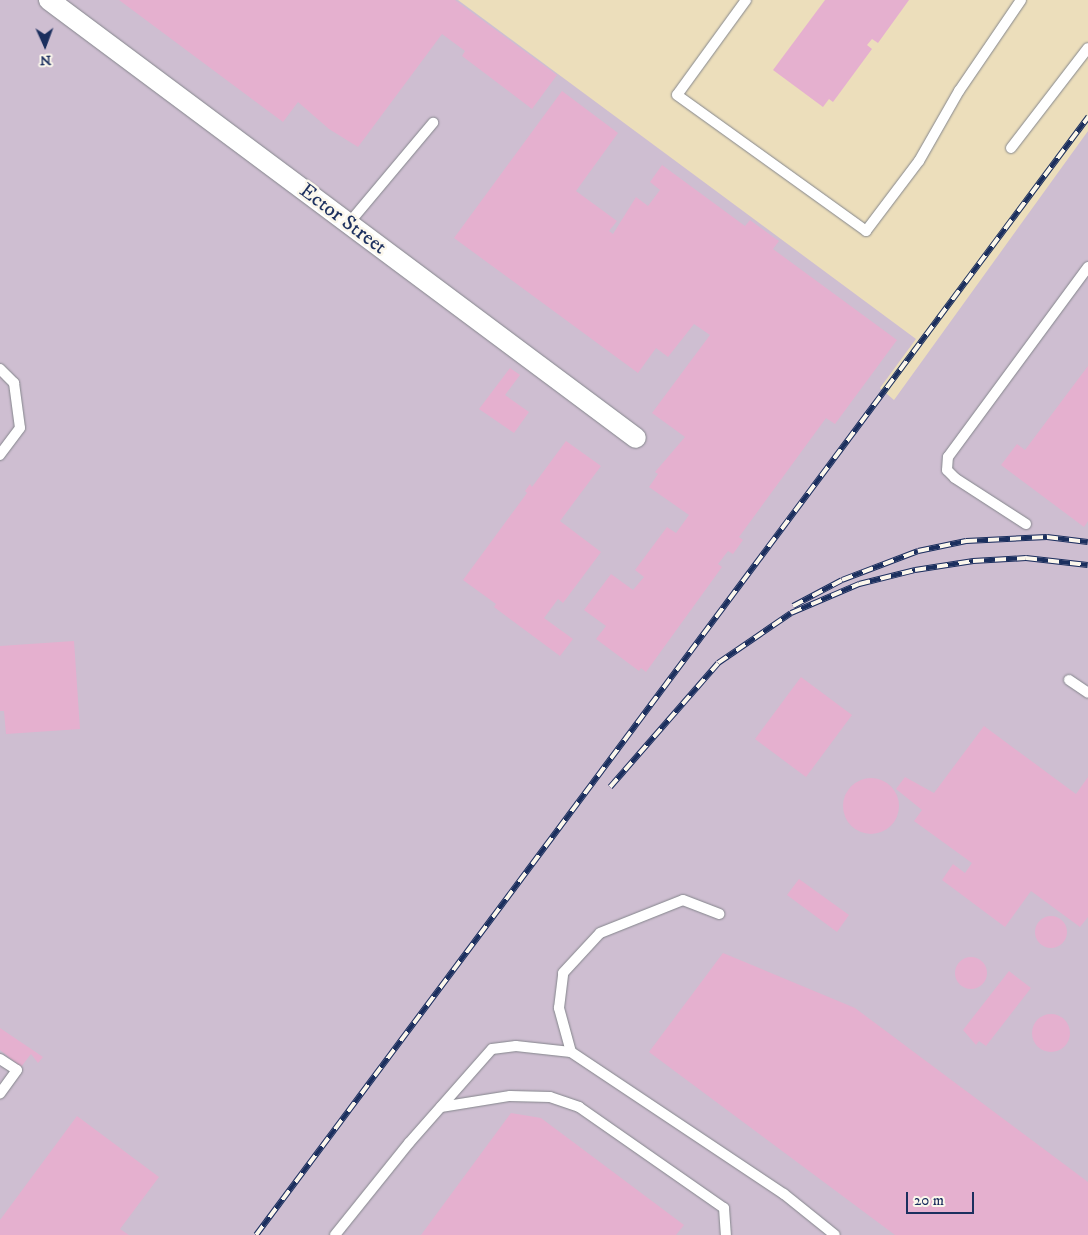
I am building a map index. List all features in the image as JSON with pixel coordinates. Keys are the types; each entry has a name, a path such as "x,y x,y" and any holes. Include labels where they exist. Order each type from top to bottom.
{"street":[{"name":"Ector Street","path":"49,0 636,438"}],"lane":[{"path":"746,0 677,95 866,231 919,161 959,91 1021,0"},
{"path":"1011,148 1088,48"},
{"path":"349,223 434,123"},
{"path":"1026,524 955,478 947,470 948,457 1088,267"},
{"path":"0,369 14,384 20,428 0,455"},
{"path":"1069,680 1088,693"},
{"path":"571,1052 559,1008 563,973 600,933 683,900 719,914"},
{"path":"335,1235 441,1107 492,1049 516,1046 571,1052 784,1194 835,1235"},
{"path":"0,1059 17,1070 0,1093"},
{"path":"441,1107 510,1096 550,1097 579,1107 724,1208 726,1235"}],"shaded area":[{"path":"0,0 458,0 916,339 880,388 894,400 1088,131 1088,1235 0,1235"}],"building":[{"path":"119,0 455,0 557,75 532,109 462,56 465,51 442,34 358,147 329,129 298,102 283,122"},
{"path":"825,0 909,0 878,43 872,39 867,45 872,49 833,102 829,99 823,107 773,70"},
{"path":"562,91 618,133 576,191 617,221 609,231 613,234 636,197 648,206 660,190 650,182 662,165 745,226 750,220 779,241 773,249 897,340 835,424 826,418 739,537 743,540 733,554 728,551 718,564 722,567 646,672 641,668 639,671 596,639 606,626 584,610 611,574 633,590 644,577 635,570 667,527 676,533 689,515 649,487 658,474 655,472 685,437 652,413 710,335 694,324 668,357 656,348 638,373 454,238"},
{"path":"1088,366 1088,521 1084,527 1001,465 1017,444 1025,450"},
{"path":"510,368 520,375 505,395 529,412 514,433 479,409"},
{"path":"566,441 601,466 560,521 601,552 563,603 558,599 544,618 573,639 560,656 494,607 496,604 463,580 527,493 525,491 530,484 532,487"},
{"path":"74,641 80,729 6,734 4,711 0,711 0,646"},
{"path":"801,677 852,715 806,777 755,739"},
{"path":"984,726 1076,794 1088,777 1088,917 1080,927 1031,891 1005,927 942,880 953,864 965,873 972,863 914,821 922,810 896,789 905,777 934,793"},
{"path":"866,778 876,778 891,786 897,795 899,806 897,817 891,826 876,834 866,834 855,829 848,822 843,811 843,801 848,790 855,783"},
{"path":"799,879 849,915 837,932 787,895"},
{"path":"1051,916 1057,917 1062,921 1066,926 1066,938 1062,943 1057,947 1051,948 1045,947 1040,943 1036,938 1035,932 1036,926 1040,921 1045,917"},
{"path":"723,953 855,1008 1088,1182 1088,1235 895,1235 649,1052"},
{"path":"971,957 983,961 987,973 983,985 971,989 959,985 955,973 959,961"},
{"path":"1009,971 1031,988 986,1046 979,1041 976,1045 963,1030"},
{"path":"1051,1014 1065,1019 1070,1033 1065,1047 1051,1052 1037,1047 1032,1033 1037,1019"},
{"path":"0,1028 43,1057 38,1063 31,1054 21,1067 0,1050"},
{"path":"511,1113 541,1118 684,1225 676,1235 421,1235"},
{"path":"77,1116 159,1177 120,1229 129,1235 0,1235 0,1220"}],"railway":[{"path":"256,1235 1088,117"},
{"path":"793,606 842,580 918,551 966,541 1047,537 1088,542"},
{"path":"610,787 718,663 791,613 859,584 915,570 973,561 1026,558 1088,565"}]}
